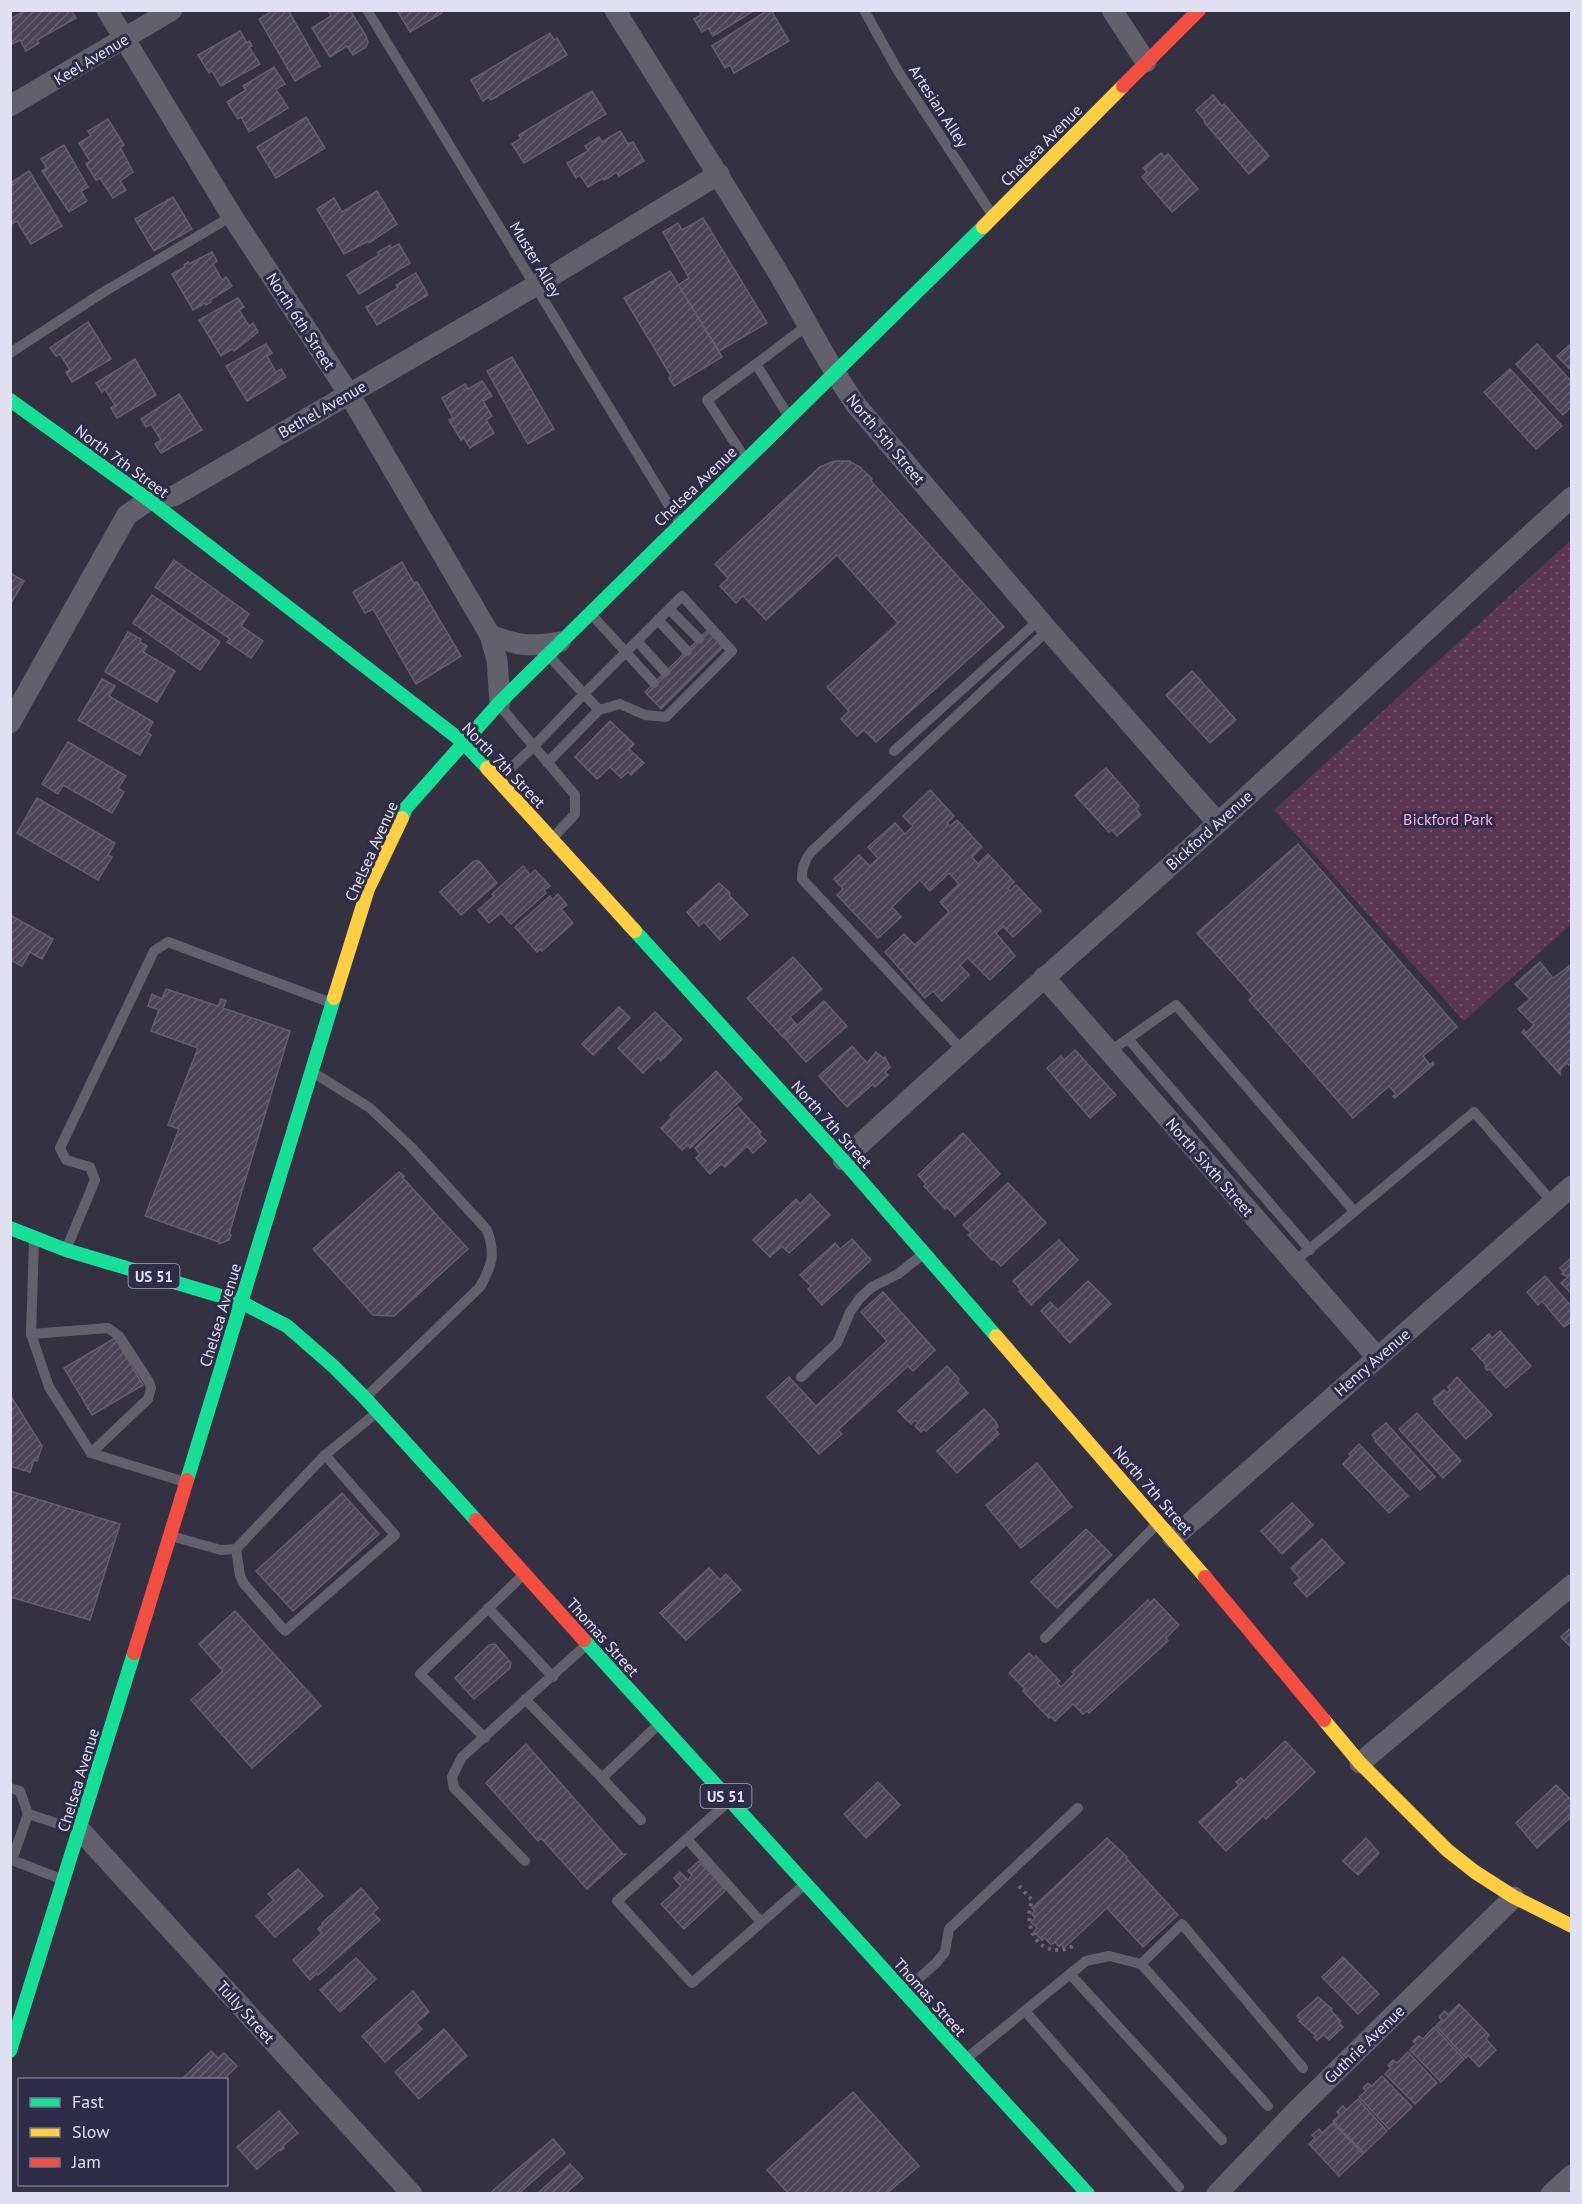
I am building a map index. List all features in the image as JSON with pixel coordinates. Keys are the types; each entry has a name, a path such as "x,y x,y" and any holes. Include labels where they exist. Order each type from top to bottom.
{"main road":[{"name":"Chelsea Avenue","path":"10,2051 81,1831 185,1482 368,889 406,808 499,703 835,375 1199,10"},
{"name":"North 7th Street","path":"10,400 149,500 463,742 843,1160 1173,1538 1360,1763 1447,1850 1475,1872 1514,1897 1572,1926"},
{"name":"Thomas Street","path":"10,1228 66,1250 241,1302 287,1326 333,1366 365,1398 964,2060 1088,2193"}],"street":[{"name":"North 6th Street","path":"107,10 232,216 349,394 490,635 497,660 499,703"},
{"name":"Keel Avenue","path":"10,106 172,10"},
{"name":"North 5th Street","path":"615,10 719,174 809,324 835,375 856,405 1044,625 1218,823"},
{"path":"1112,10 1146,62"},
{"name":"Bethel Avenue","path":"10,723 127,515 149,500 174,496 535,286 719,174"},
{"name":"Bickford Avenue","path":"843,1160 962,1050 1218,823 1427,628 1572,497"},
{"path":"490,635 514,644 554,648"},
{"name":"North Sixth Street","path":"1044,977 1109,1052 1302,1256 1377,1357"},
{"name":"Henry Avenue","path":"1173,1538 1572,1186"},
{"path":"1360,1763 1572,1585"},
{"name":"Tully Street","path":"81,1831 412,2193"},
{"name":"Guthrie Avenue","path":"1217,2193 1296,2111 1514,1897"},
{"path":"1551,2193 1572,2175"}],"lane":[{"name":"Muster Alley","path":"367,10 680,524"},
{"name":"Artesian Alley","path":"864,10 898,71 993,216"},
{"path":"10,353 102,292 232,216"},
{"path":"746,460 707,400 809,324"},
{"path":"756,364 790,418"},
{"path":"497,780 533,747 682,596 732,651 718,659 673,704 666,717 645,715 620,704 599,710 547,763"},
{"path":"669,609 699,639"},
{"path":"590,612 654,683"},
{"path":"658,620 687,651"},
{"path":"894,751 1044,625"},
{"path":"962,1050 802,879 804,861 1044,625"},
{"path":"637,641 665,672"},
{"path":"554,648 584,694 599,710"},
{"path":"499,703 533,747 575,795 575,814 552,839"},
{"path":"66,1250 95,1180 90,1167 66,1160 60,1148 154,951 168,942 332,1004"},
{"path":"1109,1052 1176,1005 1354,1211"},
{"path":"1129,1040 1302,1256 1474,1112 1552,1203"},
{"path":"311,1071 370,1108 411,1147 487,1230 492,1245 490,1270 480,1287 365,1398"},
{"path":"34,1238 31,1334 49,1388 91,1453 185,1482"},
{"path":"801,1377 837,1343 850,1312 860,1298 872,1287 898,1274 924,1253"},
{"path":"31,1334 108,1328 119,1336 149,1382 151,1388 148,1399 91,1453"},
{"path":"169,1536 221,1550 236,1549 325,1455 377,1412"},
{"path":"236,1549 240,1576 244,1584 285,1631 395,1535 325,1455"},
{"path":"1045,1638 1159,1522"},
{"path":"484,1738 420,1674 524,1574"},
{"path":"488,1608 553,1677"},
{"path":"525,1861 454,1788 452,1777 462,1757 587,1644"},
{"path":"525,1699 641,1821"},
{"path":"602,1779 659,1724"},
{"path":"10,1788 20,1791 28,1814 11,1860 64,1881"},
{"path":"730,1801 617,1900 692,1983 805,1884"},
{"path":"903,1992 945,1952 949,1929 1078,1808"},
{"path":"28,1814 81,1831"},
{"path":"687,1839 762,1922"},
{"path":"1141,1964 1182,1923 1303,2068"},
{"path":"964,2060 1086,1961 1109,1956 1141,1964 1268,2106"},
{"path":"1070,1974 1222,2140"},
{"path":"1025,2011 1179,2187"}],"path":[{"path":"1007,1874 1032,1900 1028,1920 1036,1940 1045,1947 1055,1950 1073,1946 1086,1961"}],"green space":[{"name":"Bickford Park","path":"1571,540 1571,924 1464,1021 1274,810"}],"building":[{"path":"26,10 71,10 76,18 37,40 39,43 26,51 20,40 10,45 10,19"},
{"path":"274,10 288,10 320,66 295,81 259,19"},
{"path":"328,10 350,10 366,36 368,42 366,47 353,55 347,46 330,57 312,28 331,16"},
{"path":"397,10 441,10 442,13 410,32"},
{"path":"699,10 755,10 713,36 708,28 702,32 694,19 701,15"},
{"path":"771,10 789,41 734,73 730,65 725,68 712,46"},
{"path":"240,31 247,43 249,41 252,46 249,47 260,64 221,86 212,71 209,73 198,55"},
{"path":"550,33 554,40 557,38 567,55 491,100 489,97 483,101 471,80"},
{"path":"274,67 285,84 276,89 288,108 249,132 241,117 238,119 227,102 246,90 243,86"},
{"path":"592,91 606,114 524,163 512,144 521,138 519,135"},
{"path":"1213,95 1222,106 1224,104 1269,156 1249,174 1196,110"},
{"path":"306,117 325,148 276,178 257,147"},
{"path":"108,119 124,145 120,147 133,172 120,181 126,190 113,198 100,178 96,180 86,164 90,161 79,143 91,136 88,131"},
{"path":"620,131 628,144 633,142 644,161 619,176 615,173 588,187 580,175 576,178 567,163 588,151 585,146 599,137 602,142"},
{"path":"64,145 88,187 81,191 87,201 69,212 42,171 47,168 41,159"},
{"path":"1161,153 1164,157 1168,154 1198,189 1172,212 1142,177 1147,172 1143,168"},
{"path":"29,171 62,226 31,244 17,221 10,225 10,186 12,182"},
{"path":"377,191 397,224 369,243 368,241 344,254 317,209 334,198 342,212"},
{"path":"173,197 192,229 154,251 135,219"},
{"path":"703,218 767,323 719,351 678,285 689,278 663,232 678,223 682,230"},
{"path":"399,244 410,263 359,294 347,275 379,255 378,252 390,245 391,248"},
{"path":"212,252 217,261 213,264 222,280 226,277 232,286 210,300 211,302 193,310 172,274 185,267 184,265 188,262 189,264"},
{"path":"670,271 722,357 674,386 669,378 671,376 624,298"},
{"path":"416,273 428,295 377,325 366,307 398,288 396,285"},
{"path":"238,298 244,307 239,310 249,326 253,323 258,332 234,351 232,349 221,356 199,320"},
{"path":"88,322 111,359 72,382 66,372 70,370 60,354 56,356 50,348"},
{"path":"1572,343 1572,371 1557,356"},
{"path":"266,344 272,353 267,356 276,372 281,369 286,377 247,401 226,366"},
{"path":"1537,344 1572,382 1572,409 1570,408 1563,415 1516,364"},
{"path":"512,357 554,429 528,444 487,371"},
{"path":"135,359 156,395 117,418 111,408 115,405 105,389 102,392 96,383"},
{"path":"1510,369 1562,426 1536,449 1484,392"},
{"path":"482,381 492,396 483,401 492,416 486,420 494,433 470,448 464,438 461,440 449,420 453,418 442,398 465,384 468,389"},
{"path":"179,394 202,430 161,453 155,444 161,440 151,424 146,427 141,419"},
{"path":"834,461 849,461 860,467 1004,627 876,742 864,730 857,736 841,719 849,711 827,687 898,623 837,555 766,620 743,596 736,603 720,586 728,578 715,564 820,467"},
{"path":"174,560 249,614 241,626 263,641 251,658 227,642 230,639 155,587"},
{"path":"402,562 414,583 417,582 461,656 416,684 373,609 365,613 353,592"},
{"path":"10,573 24,581 10,605"},
{"path":"152,595 220,642 200,670 133,623"},
{"path":"708,630 724,646 661,709 645,692"},
{"path":"128,632 141,639 140,642 147,646 143,652 175,671 157,702 105,672"},
{"path":"1192,671 1236,720 1210,743 1166,695"},
{"path":"102,679 115,686 109,696 153,722 147,733 151,735 140,755 78,720"},
{"path":"610,721 634,744 629,749 644,763 631,775 628,772 621,778 610,767 597,779 575,757"},
{"path":"68,742 126,776 118,788 124,792 112,813 63,785 58,794 42,784"},
{"path":"1106,768 1139,806 1136,809 1141,815 1117,836 1112,830 1109,832 1075,795"},
{"path":"930,790 954,816 947,823 950,826 957,820 982,847 972,857 978,864 988,854 1014,882 1008,888 1010,891 1016,885 1041,911 1013,937 1003,926 996,933 1015,956 990,980 968,958 960,965 969,975 942,1001 933,991 925,998 885,952 904,934 915,945 949,912 940,902 959,884 949,873 930,891 920,880 892,907 901,917 878,938 837,895 843,889 834,879 859,855 870,866 878,858 868,847 895,823 905,834 913,826 903,816"},
{"path":"37,798 115,843 108,855 112,857 98,880 17,833"},
{"path":"1298,844 1457,1027 1423,1056 1430,1065 1433,1062 1434,1064 1395,1098 1393,1096 1396,1094 1389,1086 1353,1118 1249,1000 1253,996 1197,933"},
{"path":"474,861 479,861 497,883 461,915 440,892"},
{"path":"523,866 530,875 535,870 550,886 544,890 546,893 511,924 501,913 489,923 478,910"},
{"path":"719,883 748,915 720,940 704,922 699,926 687,912"},
{"path":"558,894 567,905 561,909 573,923 542,951 541,949 537,952 515,927 550,896 552,900"},
{"path":"10,915 53,939 42,959 30,952 22,966 10,960"},
{"path":"793,957 822,989 790,1017 797,1025 783,1037 747,998"},
{"path":"1540,962 1553,978 1572,964 1572,1068 1567,1063 1560,1070 1560,1074 1522,1032 1524,1030 1526,1033 1534,1025 1518,1009 1530,999 1515,984"},
{"path":"166,989 218,1006 221,999 226,1001 223,1008 290,1031 229,1234 231,1235 229,1240 219,1244 219,1242 145,1216 179,1129 168,1125 198,1048 151,1031 159,1010 148,1006 152,994 162,999"},
{"path":"824,1001 847,1026 806,1062 784,1037"},
{"path":"619,1007 630,1018 593,1055 582,1044"},
{"path":"655,1012 682,1039 661,1061 658,1058 643,1073 618,1048"},
{"path":"852,1046 867,1063 876,1052 883,1058 885,1057 890,1067 885,1072 888,1075 875,1087 873,1084 847,1107 819,1076"},
{"path":"1075,1050 1116,1095 1090,1118 1047,1068 1061,1056 1064,1060"},
{"path":"716,1071 742,1099 690,1148 688,1145 682,1150 661,1128 672,1117 670,1115"},
{"path":"738,1107 761,1132 759,1134 766,1141 753,1153 747,1146 725,1167 721,1164 710,1174 696,1158 700,1154 695,1148"},
{"path":"963,1133 1000,1174 955,1216 947,1207 945,1209 924,1186 926,1184 918,1175"},
{"path":"399,1172 468,1249 394,1316 373,1315 313,1249"},
{"path":"1008,1183 1046,1223 1001,1266 968,1235 971,1233 963,1225"},
{"path":"810,1194 830,1215 789,1253 782,1246 770,1257 753,1240 796,1199 800,1204"},
{"path":"852,1239 871,1260 822,1305 808,1289 811,1286 800,1275 835,1243 840,1249"},
{"path":"1059,1240 1078,1260 1031,1305 1013,1281"},
{"path":"1572,1257 1572,1294 1561,1283 1568,1277 1562,1274 1564,1273 1560,1268"},
{"path":"1545,1276 1572,1307 1572,1321 1564,1327 1542,1301 1538,1305 1527,1292"},
{"path":"1088,1281 1111,1304 1070,1343 1041,1311 1050,1302 1058,1310"},
{"path":"883,1292 935,1350 913,1371 908,1366 838,1430 842,1434 819,1454 767,1397 789,1377 816,1406 887,1341 861,1312"},
{"path":"1500,1331 1531,1366 1506,1388 1489,1369 1487,1370 1486,1365 1472,1349 1489,1334 1492,1338"},
{"path":"115,1338 143,1385 92,1415 64,1368"},
{"path":"947,1366 968,1393 926,1431 924,1429 921,1432 915,1426 918,1423 915,1420 911,1424 898,1411"},
{"path":"1457,1377 1492,1415 1466,1439 1433,1399 1444,1390 1447,1393 1450,1390 1448,1387"},
{"path":"10,1395 42,1446 30,1472 10,1466"},
{"path":"984,1409 996,1422 998,1427 995,1429 999,1434 957,1473 937,1451"},
{"path":"1417,1413 1461,1461 1443,1478 1399,1429"},
{"path":"1386,1423 1435,1477 1420,1490 1375,1441 1372,1435"},
{"path":"1359,1444 1408,1496 1389,1513 1343,1464"},
{"path":"1037,1463 1072,1507 1021,1548 986,1505"},
{"path":"10,1491 120,1524 90,1620 10,1597"},
{"path":"342,1493 379,1534 293,1611 256,1571"},
{"path":"1292,1503 1313,1525 1282,1554 1261,1531"},
{"path":"1086,1529 1112,1555 1057,1608 1031,1582"},
{"path":"1322,1539 1344,1563 1307,1597 1294,1583 1300,1578 1291,1568"},
{"path":"709,1568 720,1580 726,1574 741,1590 686,1640 660,1613"},
{"path":"1154,1599 1179,1625 1166,1638 1168,1641 1089,1713 1087,1711 1083,1714 1073,1704 1055,1721 1050,1716 1049,1718 1009,1673 1029,1653 1034,1658 1036,1656 1060,1681 1057,1683 1061,1687 1074,1674 1072,1672 1148,1600 1150,1603"},
{"path":"235,1611 321,1706 252,1768 191,1700 223,1671 199,1644"},
{"path":"1572,1627 1572,1648 1561,1637"},
{"path":"495,1644 511,1663 510,1668 474,1699 455,1678 489,1645"},
{"path":"1285,1741 1315,1772 1266,1819 1263,1816 1226,1851 1199,1822 1239,1785 1236,1782 1241,1778 1244,1781"},
{"path":"526,1744 623,1854 626,1854 587,1889 541,1838 538,1841 486,1783"},
{"path":"878,1782 900,1805 866,1838 844,1814"},
{"path":"1556,1785 1572,1801 1572,1816 1537,1848 1516,1823"},
{"path":"1107,1838 1127,1857 1178,1915 1143,1947 1107,1908 1064,1948 1061,1944 1059,1947 1055,1942 1051,1945 1045,1938 1042,1940 1034,1932 1037,1928 1031,1922 1035,1918 1032,1914 1035,1911 1032,1908"},
{"path":"1366,1838 1379,1853 1358,1875 1343,1861"},
{"path":"699,1861 726,1890 684,1929 661,1904 681,1886 674,1878 680,1872 688,1880 692,1875 688,1871"},
{"path":"298,1869 323,1896 275,1937 256,1916 274,1900 268,1894"},
{"path":"361,1888 378,1908 373,1913 380,1920 310,1980 293,1960 322,1933 318,1929 322,1923"},
{"path":"1343,1957 1379,1994 1358,2014 1322,1977"},
{"path":"356,1958 376,1979 340,2012 320,1990"},
{"path":"413,1991 429,2012 416,2023 422,2029 385,2062 362,2036"},
{"path":"1318,1997 1332,2009 1331,2011 1341,2021 1339,2023 1343,2027 1329,2040 1324,2035 1317,2040 1297,2016"},
{"path":"1459,2004 1489,2035 1486,2039 1496,2050 1479,2067 1468,2055 1466,2058 1436,2026 1442,2020 1439,2017 1445,2011 1448,2015"},
{"path":"1434,2027 1464,2059 1441,2082 1410,2050 1416,2044 1413,2041 1419,2036 1423,2039"},
{"path":"444,2029 467,2056 419,2099 395,2072"},
{"path":"211,2051 218,2058 224,2053 237,2066 225,2078 183,2078"},
{"path":"1408,2052 1437,2083 1415,2104 1385,2074 1391,2068 1388,2065 1393,2060 1397,2063"},
{"path":"1382,2076 1412,2107 1389,2129 1359,2097 1366,2091 1363,2088 1368,2083 1372,2086"},
{"path":"853,2092 919,2166 886,2194 789,2194 767,2170"},
{"path":"1358,2099 1387,2131 1364,2153 1333,2121 1340,2115 1337,2112 1343,2106 1346,2110"},
{"path":"279,2111 298,2133 283,2146 284,2148 257,2169 237,2147"},
{"path":"1333,2123 1363,2154 1339,2176 1309,2144 1315,2138 1312,2135 1319,2129 1322,2133"},
{"path":"553,2139 565,2153 518,2194 493,2194 492,2192 498,2186"},
{"path":"570,2164 583,2178 565,2194 537,2194"}],"traffic: fast":[{"path":"402,818 406,808 500,702 983,227"},
{"path":"10,400 149,500 463,742 487,768"},
{"path":"635,931 843,1160 996,1336"},
{"path":"187,1480 334,998"},
{"path":"10,1228 66,1250 241,1302 287,1326 333,1366 365,1398 476,1520"},
{"path":"584,1640 1088,2194"},
{"path":"10,2051 134,1653"}],"traffic: slow":[{"path":"983,227 1123,86"},
{"path":"487,768 635,931"},
{"path":"334,998 368,889 402,818"},
{"path":"996,1336 1205,1577"},
{"path":"1324,1720 1360,1763 1447,1850 1475,1872 1514,1897 1572,1926"}],"traffic: jam":[{"path":"1123,86 1199,10"},
{"path":"134,1653 187,1480"},
{"path":"476,1520 584,1640"},
{"path":"1205,1577 1324,1720"}]}
